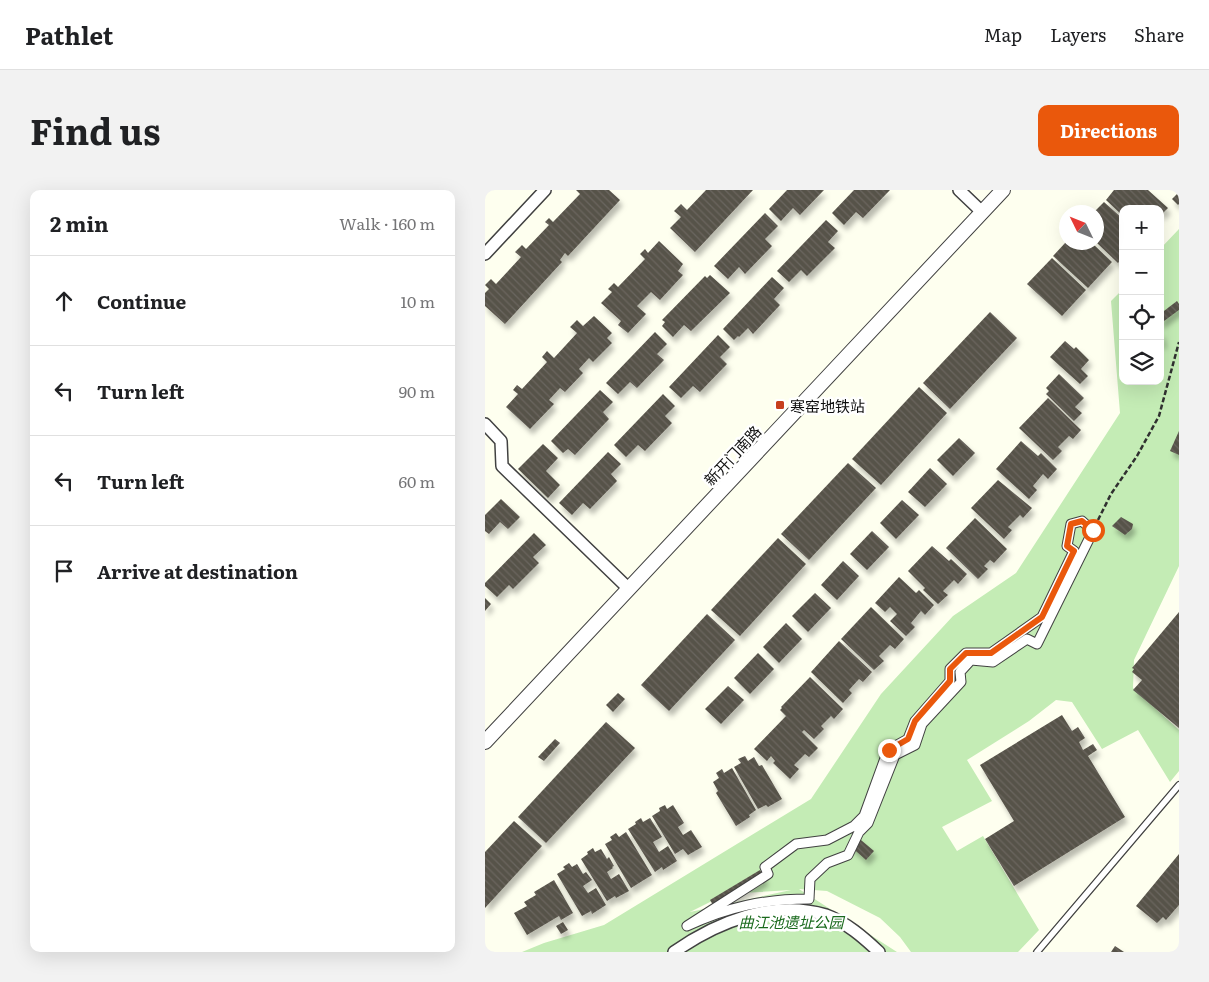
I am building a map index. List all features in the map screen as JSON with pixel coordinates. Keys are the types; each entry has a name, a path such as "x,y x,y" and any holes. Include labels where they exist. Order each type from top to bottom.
{"street":[{"path":"485,254 545,190"},
{"path":"959,190 982,212"},
{"name":"新开门南路","path":"485,742 1003,190"},
{"path":"485,424 501,441 502,466 629,589"},
{"path":"1082,521 1093,530 1037,644 1027,639 993,662 971,660 960,672 961,682 923,724 915,745 895,755 869,823 859,832 848,855 827,863 810,879 809,899 742,906 715,914 687,926 768,874 765,867 797,844 827,840 854,826 864,816 889,750 908,739 915,721 950,681 950,669 966,653 991,653 1042,617 1074,551 1067,546 1071,524 1082,521"},
{"path":"674,952 716,927 733,920 765,913 795,910 827,916 859,934 879,952"}],"lane":[{"path":"1037,952 1179,785"}],"path":[{"path":"1093,530 1111,494 1137,456 1159,416 1179,342"}],"green space":[{"name":"曲江池遗址公园","path":"1179,229 1179,566 1134,660 1133,688 1179,730 1179,771 1170,782 1138,730 1102,749 1072,702 1056,700 1029,721 967,760 992,801 942,827 957,851 983,836 1039,930 1018,952 911,952 900,937 880,918 827,891 799,889 897,952 522,952 544,943 604,925 811,799 881,694 953,616 1016,573 1120,413 1111,301 1119,293 1119,385 1164,385 1164,245","holes":["791,890 690,912 726,894"]}],"building":[{"path":"576,190 609,190 620,200 568,256 565,253 560,260 562,262 505,324 485,306 485,293 489,289 485,285 491,279 496,284 521,257 515,252 522,245 526,249 549,225 545,222 549,218 553,222 580,194"},
{"path":"706,190 753,190 695,252 670,228 681,217 674,211 681,204 687,210"},
{"path":"787,190 824,190 800,215 793,208 781,221 769,209"},
{"path":"854,190 890,190 863,218 856,212 844,225 832,213"},
{"path":"1114,190 1148,190 1168,208 1164,212 1164,205 1119,205 1119,212 1106,200"},
{"path":"1179,192 1179,204 1178,205 1172,199"},
{"path":"1104,202 1119,215 1118,263 1104,250 1104,205 1101,205"},
{"path":"765,213 778,226 765,239 772,246 745,274 739,267 728,279 714,266"},
{"path":"826,220 838,231 828,242 835,248 807,276 801,270 789,282 777,271"},
{"path":"659,241 683,264 678,271 683,275 660,300 651,292 637,306 646,314 628,333 618,325 621,321 601,303 612,292 608,289 614,283 618,287 645,259 640,254 645,249 648,253"},
{"path":"1059,250 1099,250 1112,262 1088,288 1053,256"},
{"path":"1052,258 1086,290 1062,316 1027,284"},
{"path":"710,275 730,293 691,331 684,325 673,337 662,326 665,322 662,320 705,276 707,278"},
{"path":"772,277 784,288 774,299 780,305 753,334 748,328 734,340 723,329"},
{"path":"1177,301 1179,304 1179,310 1164,321 1164,311"},
{"path":"990,312 1017,338 950,409 923,383"},
{"path":"594,316 612,333 607,338 612,343 593,362 589,358 579,369 583,373 565,392 560,388 549,400 554,404 530,429 506,407 518,394 513,390 517,385 522,389 547,362 542,357 547,351 554,358 577,333 570,327 577,320 583,326"},
{"path":"655,332 667,344 657,354 664,360 637,388 630,382 618,394 606,383"},
{"path":"718,335 730,347 720,357 727,364 700,392 693,386 681,398 669,387"},
{"path":"1065,341 1074,349 1076,347 1089,360 1081,369 1088,376 1080,384 1050,357"},
{"path":"1059,374 1084,398 1075,407 1082,413 1074,421 1046,394 1049,391 1046,388"},
{"path":"919,387 947,413 881,485 852,459"},
{"path":"600,390 613,402 603,412 609,419 575,455 568,449 563,453 551,441"},
{"path":"663,394 675,406 665,416 672,423 645,451 638,445 626,457 614,445"},
{"path":"1048,398 1081,430 1073,439 1069,436 1058,447 1062,451 1053,460 1019,428"},
{"path":"1179,431 1179,455 1170,451"},
{"path":"959,438 975,453 953,476 937,460"},
{"path":"1021,441 1038,456 1041,453 1057,469 1048,479 1043,474 1033,486 1037,490 1029,499 996,469"},
{"path":"543,444 558,458 546,471 560,485 548,498 518,469"},
{"path":"608,452 621,464 611,474 617,481 590,509 583,503 572,515 559,503"},
{"path":"848,463 876,488 809,560 781,534"},
{"path":"930,468 947,484 925,507 908,492"},
{"path":"998,480 1032,508 1023,518 1020,515 1008,527 1012,530 1004,539 971,508"},
{"path":"501,499 520,517 508,529 500,522 489,534 485,531 485,515"},
{"path":"902,500 919,515 896,539 880,523"},
{"path":"1121,517 1133,524 1132,529 1125,535 1112,526"},
{"path":"975,518 1007,549 994,563 990,560 984,566 988,569 978,579 946,548"},
{"path":"872,531 889,547 867,570 850,554"},
{"path":"534,533 546,545 533,557 539,563 513,589 509,585 497,597 485,586 485,583"},
{"path":"778,538 806,564 740,636 711,610"},
{"path":"932,546 949,561 951,559 967,574 958,584 954,580 943,591 948,595 938,604 923,590 925,588 908,571"},
{"path":"843,561 859,576 837,600 821,585"},
{"path":"899,577 916,593 919,590 934,605 925,615 921,611 911,623 915,627 906,636 890,621 897,614 890,607 885,612 875,603"},
{"path":"815,593 831,608 808,632 792,616"},
{"path":"485,598 491,604 485,611"},
{"path":"871,607 904,639 895,649 890,645 879,656 884,661 874,670 841,639"},
{"path":"1179,612 1179,728 1133,690 1142,680 1132,672 1134,669 1132,668"},
{"path":"707,614 735,640 669,711 641,685"},
{"path":"786,623 802,639 779,663 763,647"},
{"path":"839,641 872,672 863,682 859,679 849,690 852,693 843,703 811,672"},
{"path":"758,653 774,669 750,694 734,678"},
{"path":"810,677 843,709 834,719 831,716 821,726 824,729 814,739 804,730 802,732 818,748 809,757 805,754 794,765 799,769 790,779 773,763 775,761 771,756 767,761 754,749 786,716 780,710 781,707"},
{"path":"728,686 744,700 721,724 705,709"},
{"path":"618,693 625,699 613,712 606,705"},
{"path":"1062,715 1072,731 1078,727 1085,738 1079,742 1083,750 1093,744 1097,750 1088,756 1125,817 1014,886 985,839 1014,821 980,765"},
{"path":"606,722 635,748 546,843 518,817"},
{"path":"555,739 560,743 544,761 538,757"},
{"path":"745,756 748,761 754,757 759,766 762,765 782,799 768,807 766,805 758,809 734,767 741,763 738,759"},
{"path":"732,768 756,810 749,815 750,817 736,826 716,793 718,791 713,782 719,778 716,773 722,769 724,773"},
{"path":"665,805 667,809 673,805 684,823 678,827 683,835 691,830 702,847 688,855 683,849 675,854 652,816 660,811 659,808"},
{"path":"641,818 643,822 650,818 662,837 653,842 659,852 668,846 677,861 663,870 662,867 655,872 628,829"},
{"path":"514,821 542,846 485,908 485,852"},
{"path":"626,832 652,875 631,888 605,844 612,840 610,837 616,833 619,837"},
{"path":"855,835 874,851 866,860 848,844"},
{"path":"593,848 595,852 601,849 607,859 609,857 614,866 607,872 611,879 619,874 629,891 607,901 581,859"},
{"path":"1179,854 1179,905 1166,920 1163,917 1157,923 1136,906"},
{"path":"569,863 572,867 577,864 583,874 586,872 592,880 583,886 588,893 596,888 606,905 592,914 591,911 582,916 557,874 565,869 563,867"},
{"path":"760,870 766,880 716,910 710,900"},
{"path":"554,880 573,913 561,920 559,916 527,935 514,913 527,906 524,902 536,895 534,892"},
{"path":"563,922 568,930 561,934 556,926"},
{"path":"1115,946 1124,952 1111,952"}],"place":[{"name":"寒窑地铁站","path":"780,405"}],"route":[{"path":"889,750 908,739 915,721 950,681 950,669 966,653 991,653 1042,617 1074,551 1067,546 1071,524 1082,521 1093,530"}]}
